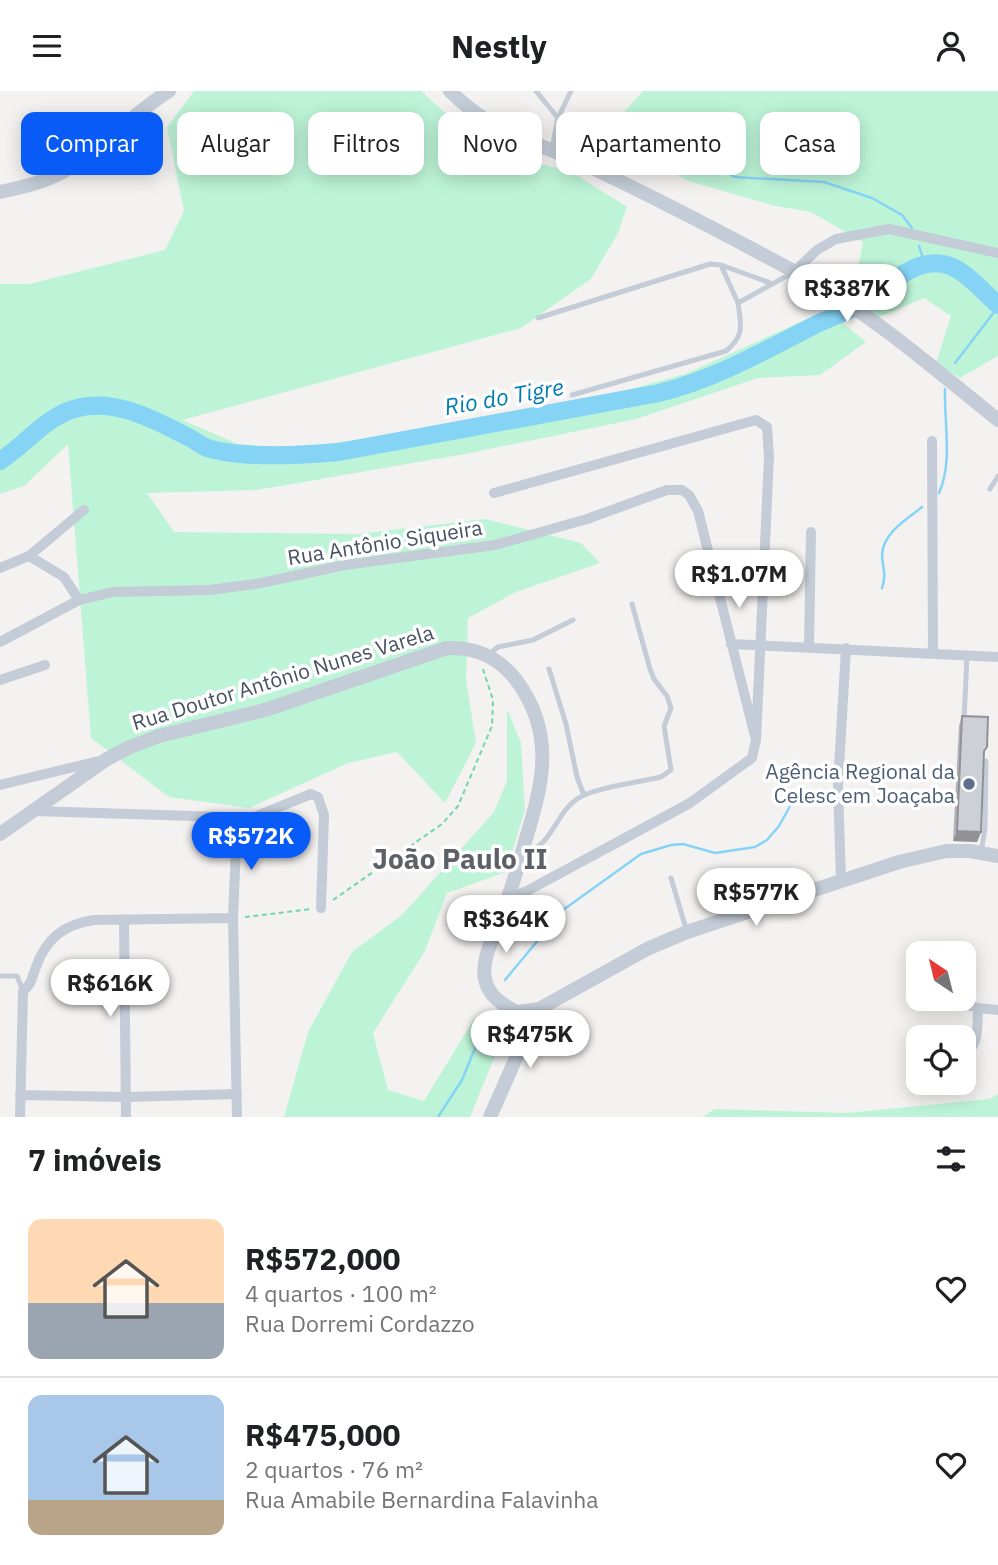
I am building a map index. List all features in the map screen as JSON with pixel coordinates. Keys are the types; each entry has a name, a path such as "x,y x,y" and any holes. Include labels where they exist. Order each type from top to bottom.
{"street":[{"path":"0,192 28,186 70,168 124,123 169,91"},
{"path":"450,91 469,110 489,123 581,163 795,271 839,297 998,419"},
{"path":"795,271 817,250 836,239 889,229 998,253"},
{"path":"494,493 756,420 767,427 769,457 756,740 752,758 690,803 527,891 508,898"},
{"path":"932,441 933,653"},
{"name":"Rua Antônio Siqueira","path":"0,642 79,600 113,592 209,590 256,584 345,565 495,545 587,519 667,490 682,490 689,495 698,511 731,644"},
{"path":"0,568 29,556 84,510"},
{"path":"809,647 811,531"},
{"path":"29,556 64,577 79,600"},
{"path":"756,740 731,644 998,657"},
{"name":"Rua Doutor Antônio Nunes Varela","path":"0,834 107,759 159,736 265,710 447,648 474,649 488,655 512,673 530,701 543,748 542,783 508,898 485,960 485,980 494,997 517,1012 526,1012"},
{"path":"841,882 838,785 846,648"},
{"path":"0,680 46,665"},
{"path":"0,785 107,759"},
{"path":"237,824 311,794 318,797 324,815 321,908"},
{"path":"34,811 225,817 237,824"},
{"path":"237,824 233,918 237,1117"},
{"path":"490,1117 523,1042 526,1012 539,1009 647,949 687,932 928,854 946,851 998,856"},
{"path":"20,1117 23,991 32,983 39,959 58,933 67,926 94,920 233,918"},
{"path":"124,921 126,1117"},
{"path":"976,1040 978,1008 998,1010"},
{"path":"20,1095 126,1097 237,1094"}],"lane":[{"path":"536,91 556,116"},
{"path":"561,112 571,91"},
{"path":"551,152 556,139"},
{"path":"537,319 709,264 721,265 773,284"},
{"path":"572,395 726,351 737,342 742,330 738,303 721,265"},
{"path":"738,303 795,271"},
{"path":"990,489 998,475"},
{"path":"522,853 538,848 576,799 661,777 671,770 664,726 671,708 667,696 650,669 632,604"},
{"path":"488,655 498,647 533,640 573,620"},
{"path":"964,720 967,655"},
{"path":"549,669 584,795"},
{"path":"981,853 985,828 986,761"},
{"path":"671,878 687,932"},
{"path":"0,976 17,976 23,991"}],"path":[{"path":"233,918 321,908 442,824 458,806 492,726 493,700 474,649"}],"green space":[{"path":"194,91 421,91 444,112 438,112 438,175 542,175 542,164 556,168 556,175 576,175 627,207 618,233 591,279 521,328 182,420 238,444 293,448 357,440 569,401 603,400 620,392 685,374 827,310 866,342 820,375 758,378 636,419 465,454 257,490 147,493 174,532 358,534 485,519 581,543 600,563 516,592 468,618 466,679 476,743 445,803 397,752 348,763 249,808 169,797 91,738 68,444 24,486 0,494 0,284 29,284 165,250 184,211 167,127 177,114 177,175 294,175 294,112 178,112"},
{"path":"643,91 998,91 998,356 960,378 936,364 951,316 924,298 875,319 842,293 856,279 863,242 811,212 775,206 689,181 678,175 746,175 746,112 624,112"},
{"path":"507,709 521,743 525,810 506,872 447,893 425,951 373,1033 388,1090 424,1101 474,1019 503,1036 470,1117 284,1117 308,1032 352,952 403,914 494,812 507,781"},
{"path":"998,1094 998,1117 703,1117 715,1109 847,1113 989,1099"}],"building":[{"name":"Agência Regional da Celesc em Joaçaba","path":"962,716 988,717 981,832 957,831"}],"waterway":[{"path":"731,175 824,182 872,198 902,215 912,228"},
{"path":"919,246 925,265"},
{"name":"Rio do Tigre","path":"0,461 54,418 89,406 132,412 219,451 252,455 290,455 339,452 659,393 700,380 848,311 898,277 931,263 958,270 998,305"},
{"path":"955,363 998,307"},
{"path":"939,493 947,455 945,389"},
{"path":"882,588 882,554 887,539 897,527 922,507"},
{"path":"505,980 563,910 641,854 683,844 715,853 755,847 767,840 779,826 800,788"},
{"path":"438,1117 462,1080 489,1014"}],"place":[{"name":"Agência Regional da Celesc em Joaçaba","path":"969,784"}],"district":[{"name":"João Paulo II","path":"460,859"}]}
